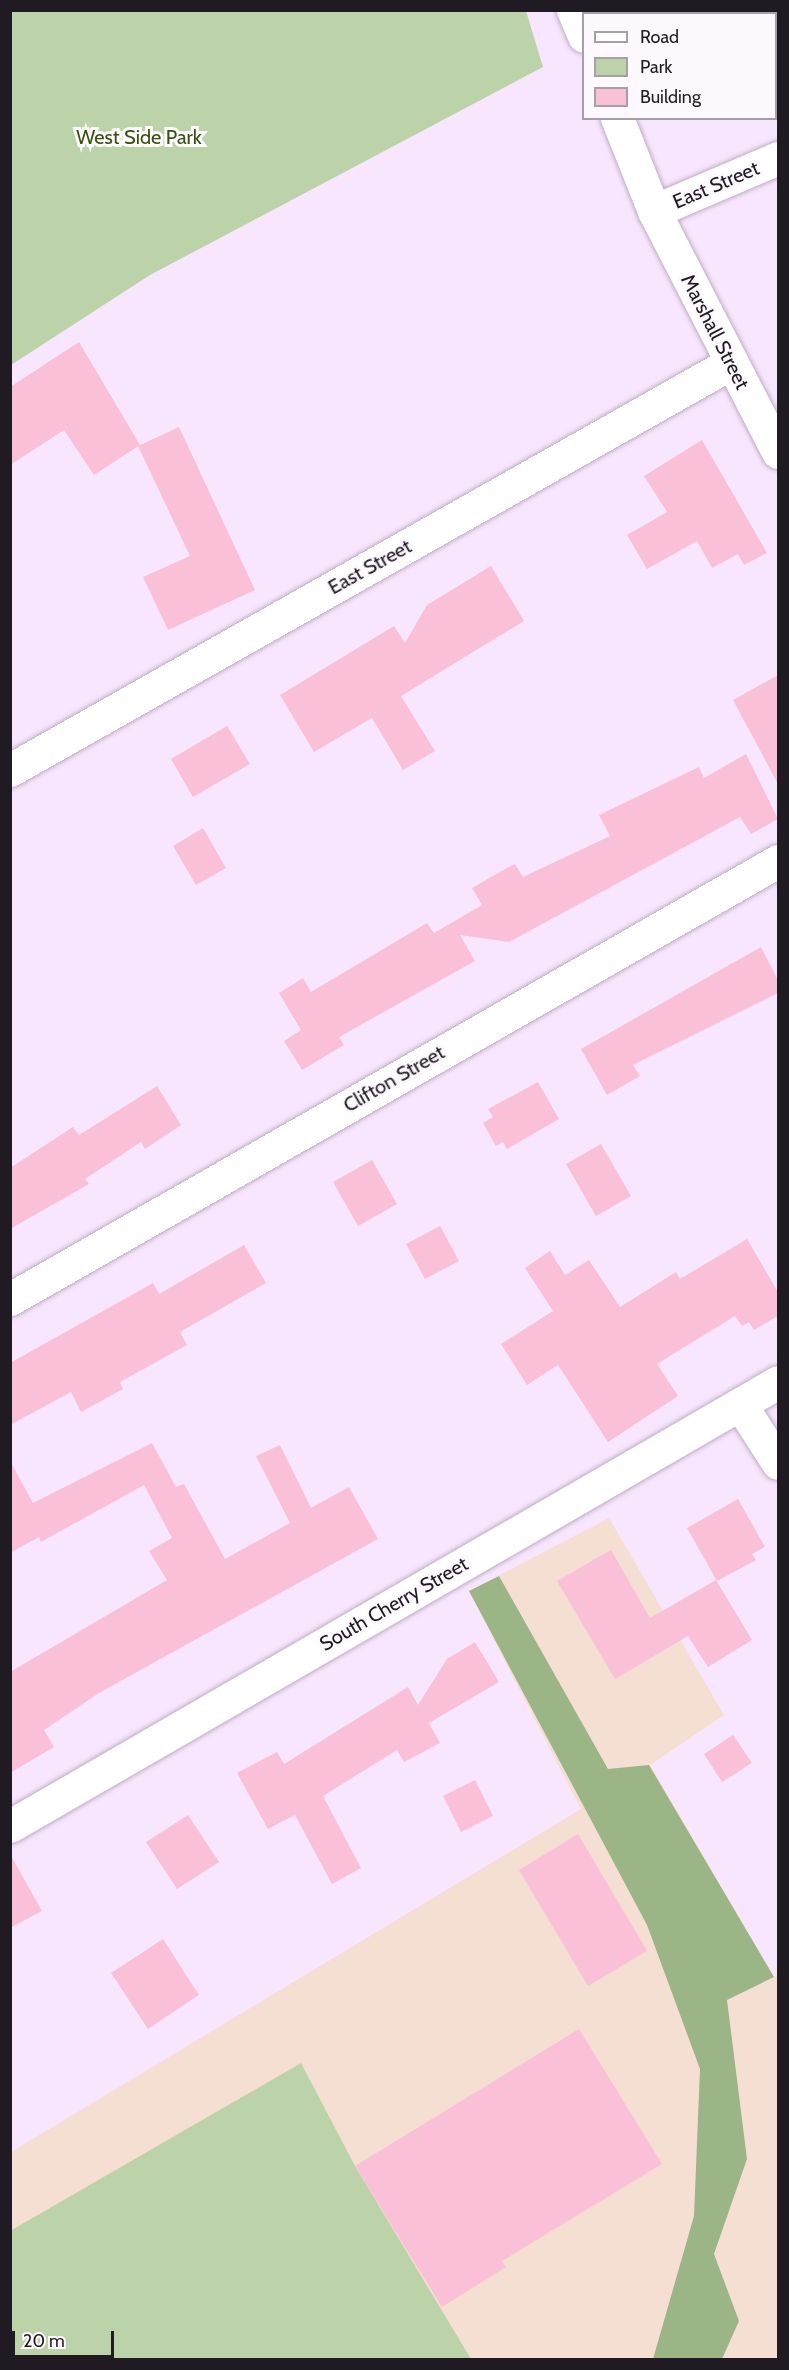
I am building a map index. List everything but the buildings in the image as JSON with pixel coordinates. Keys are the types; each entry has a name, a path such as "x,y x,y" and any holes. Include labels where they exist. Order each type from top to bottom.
{"street":[{"path":"573,10 582,31"},
{"name":"Marshall Street","path":"618,120 654,211 729,364 778,452"},
{"name":"East Street","path":"654,211 778,158"},
{"name":"East Street","path":"10,770 729,364"},
{"name":"Clifton Street","path":"10,1299 778,861"},
{"name":"South Cherry Street","path":"10,1826 778,1382"},
{"path":"740,1404 778,1462"}],"shaded area":[{"path":"609,1518 724,1715 650,1765 774,1977 778,1975 778,2359 11,2360 11,2152 581,1809 469,1591"}],"green space":[{"name":"West Side Park","path":"11,10 526,11 543,67 150,275 11,365"},
{"path":"499,1576 608,1769 649,1765 774,1977 727,2000 747,2159 714,2254 739,2321 722,2359 653,2359 694,2216 700,2069 647,1925 469,1591"},
{"path":"301,2063 355,2166 471,2359 11,2359 10,2231"}]}
